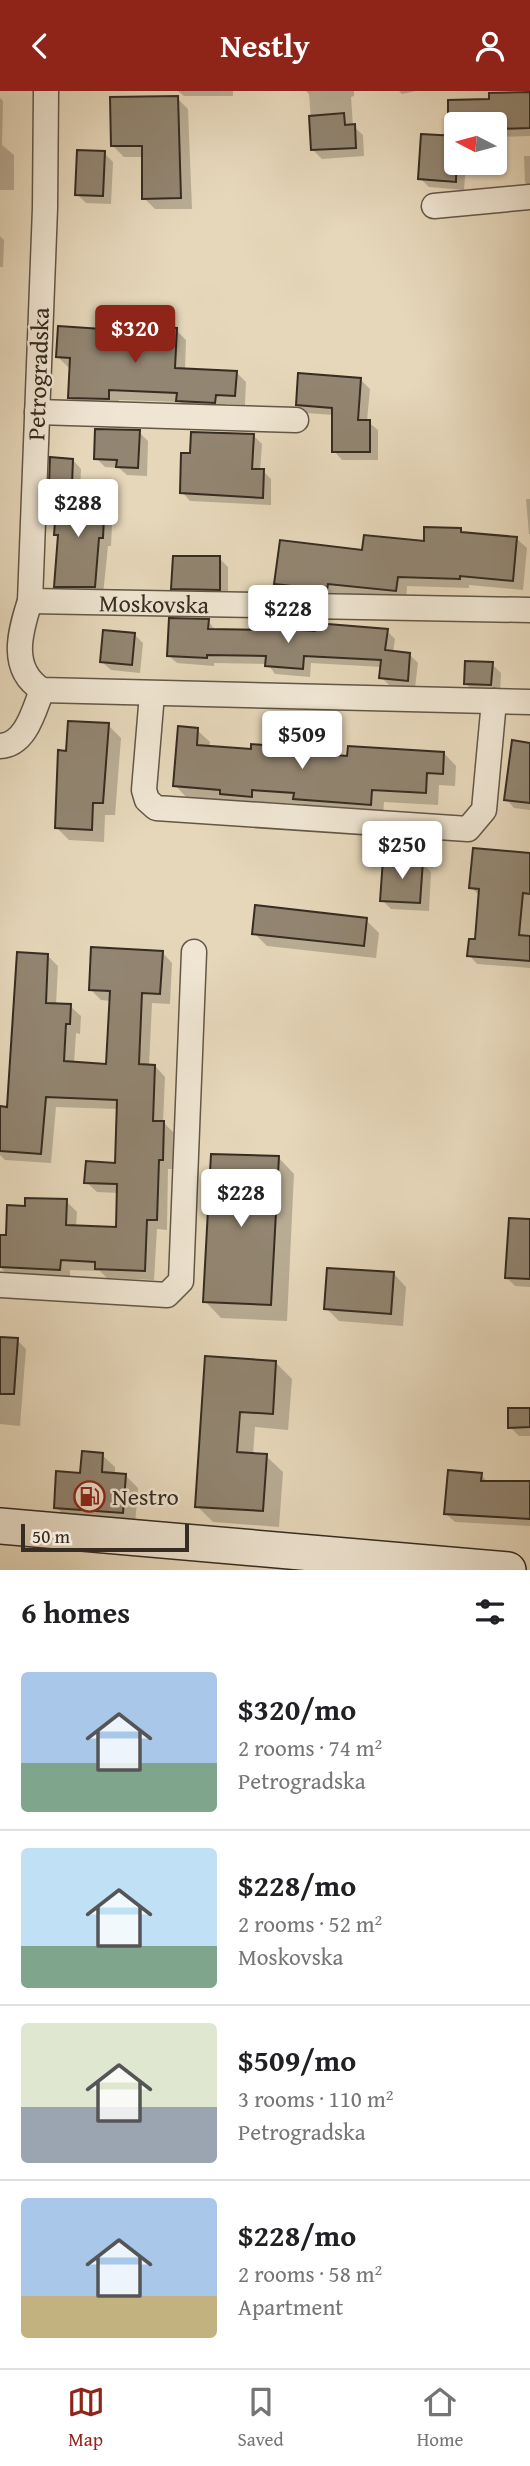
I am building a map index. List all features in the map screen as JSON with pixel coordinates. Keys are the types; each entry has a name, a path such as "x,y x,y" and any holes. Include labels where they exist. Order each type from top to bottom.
{"main road":[{"path":"0,1526 509,1570"}],"street":[{"name":"Petrogradska","path":"42,690 26,676 20,656 20,633 30,601 46,208 46,91"},
{"path":"434,206 530,197"},
{"path":"37,412 296,420"},
{"name":"Moskovska","path":"30,601 530,610"},
{"path":"0,746 6,746 20,737 27,728 42,690 530,702"},
{"path":"152,694 144,790 147,800 156,808 468,829 484,810 494,701"},
{"path":"0,1285 167,1294 181,1281 194,952"}],"building":[{"path":"530,92 530,128 508,129 508,112 448,112 448,100 489,99 489,93"},
{"path":"178,96 181,198 142,199 142,146 111,146 110,97"},
{"path":"344,113 345,125 355,124 356,148 311,150 309,116"},
{"path":"421,134 444,135 444,175 456,175 456,182 418,179"},
{"path":"77,150 105,151 103,196 75,195"},
{"path":"58,326 132,331 132,326 177,328 175,368 237,371 235,396 216,395 215,403 176,401 177,393 109,390 109,399 68,398 70,358 56,357"},
{"path":"298,373 361,378 358,420 370,420 370,452 332,452 332,408 296,405"},
{"path":"95,429 140,430 138,468 116,467 117,460 94,459"},
{"path":"191,432 254,434 252,469 264,469 263,498 180,493 181,453 190,453"},
{"path":"50,457 73,459 72,485 49,484"},
{"path":"57,493 105,496 103,538 99,538 95,587 54,587 58,535 54,535"},
{"path":"424,527 461,528 461,532 517,537 513,581 460,576 460,579 398,577 396,591 328,584 327,590 274,584 280,540 362,550 364,535 424,541"},
{"path":"173,556 220,556 220,590 171,589"},
{"path":"169,618 209,619 208,629 269,628 315,631 316,623 388,629 385,650 410,653 408,681 379,678 381,660 304,656 303,669 265,666 266,656 167,656"},
{"path":"103,630 135,633 132,665 100,662"},
{"path":"465,661 493,662 491,685 464,684"},
{"path":"68,721 109,723 103,803 93,803 92,830 55,828 58,750 66,751"},
{"path":"178,726 198,728 197,745 251,749 251,744 276,746 275,750 347,756 348,746 444,752 443,774 427,773 426,793 372,790 371,805 293,799 294,793 252,790 252,797 220,794 220,790 173,786"},
{"path":"512,740 530,743 530,803 504,800"},
{"path":"473,848 530,853 530,894 523,893 519,935 530,936 530,961 467,956 469,939 475,939 479,889 469,888"},
{"path":"383,859 423,861 420,903 380,901"},
{"path":"255,905 367,918 364,946 252,934"},
{"path":"91,947 163,951 160,994 142,993 139,1064 155,1065 153,1121 164,1121 163,1160 159,1160 157,1220 147,1220 145,1271 95,1269 95,1262 61,1260 60,1270 0,1267 0,1235 6,1235 7,1205 25,1206 25,1198 67,1199 66,1225 116,1227 117,1184 84,1183 86,1161 115,1163 117,1100 46,1097 41,1154 0,1151 0,1106 7,1107 17,952 48,954 46,1003 71,1004 70,1024 66,1024 64,1061 106,1064 110,991 89,990"},
{"path":"211,1154 279,1156 271,1305 203,1302"},
{"path":"509,1218 530,1219 530,1279 505,1278"},
{"path":"327,1268 394,1272 391,1314 324,1309"},
{"path":"0,1337 18,1338 14,1394 0,1394"},
{"path":"205,1356 276,1361 273,1414 240,1412 237,1452 267,1454 263,1511 195,1507"},
{"path":"508,1408 530,1408 530,1427 508,1428"},
{"path":"82,1451 103,1453 102,1472 126,1474 123,1513 54,1508 56,1471 80,1473"},
{"path":"448,1470 482,1473 481,1481 530,1481 530,1519 444,1514"}],"place":[{"name":"Nestro","path":"89,1496"}]}
